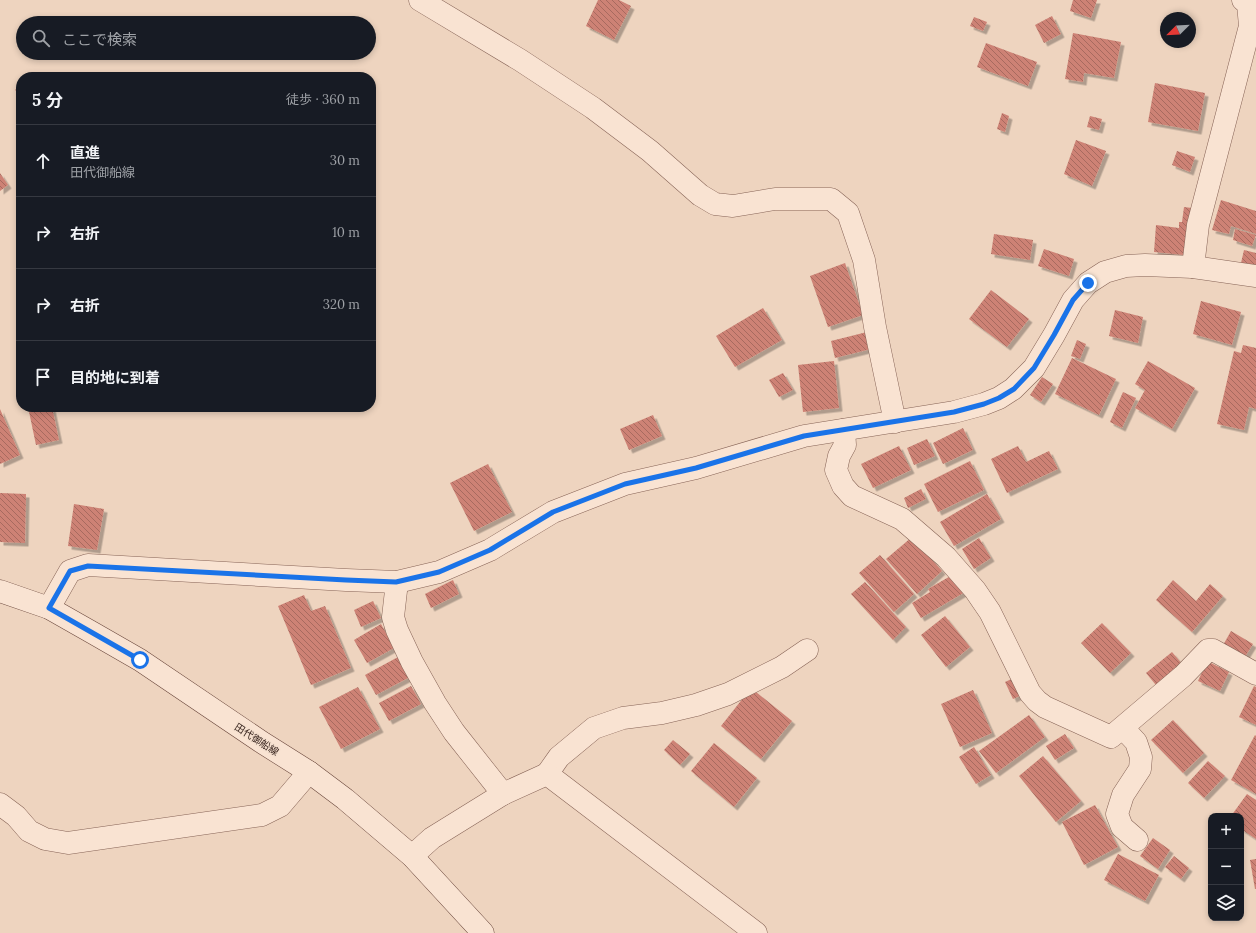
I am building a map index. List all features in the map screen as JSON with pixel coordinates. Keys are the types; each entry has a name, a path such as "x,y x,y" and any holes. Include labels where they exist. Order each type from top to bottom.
{"street":[{"path":"420,0 520,60 593,108 650,151 700,195 715,204 734,206 775,199 831,199 848,213 864,260 875,327 895,422"},
{"path":"1193,267 1198,225 1250,26 1248,4 1243,0"},
{"path":"49,608 70,571 88,566 396,582 439,572 490,550 553,512 625,484 696,468 804,436 954,412 984,404 999,398 1014,389 1034,368 1073,300 1088,283 1105,272 1126,266 1138,265 1193,267 1256,276"},
{"path":"844,430 845,445 838,456 836,470 843,486 852,496 902,519 946,557 975,590 990,612 1030,693 1045,707 1111,737 1184,676 1208,650 1213,650 1256,674"},
{"path":"396,582 393,617 397,630 412,662 435,703 454,732 503,794"},
{"name":"田代御船線","path":"0,591 49,608 140,660 263,743 309,772 345,799 412,856 483,933"},
{"path":"412,856 432,838 503,794 546,774 559,757 594,728 623,718 662,713 696,705 728,694 782,667 807,650"},
{"path":"1123,728 1136,742 1141,757 1140,770 1123,794 1117,814 1122,827 1137,840"},
{"path":"0,804 16,816 30,831 45,839 68,843 262,816 280,806 309,772"},
{"path":"546,774 756,933"}],"building":[{"path":"598,0 619,0 631,6 614,40 586,26"},
{"path":"1073,0 1097,0 1091,18 1070,11"},
{"path":"1052,16 1061,34 1044,43 1035,25"},
{"path":"974,17 987,22 983,31 970,26"},
{"path":"1073,33 1121,42 1114,78 1084,73 1083,82 1065,79"},
{"path":"986,43 1037,62 1028,86 977,67"},
{"path":"1155,83 1205,93 1198,131 1148,122"},
{"path":"1002,113 1009,116 1005,132 997,129"},
{"path":"1090,116 1102,119 1099,130 1087,127"},
{"path":"1076,140 1106,151 1092,186 1064,174"},
{"path":"1177,151 1195,157 1190,172 1172,165"},
{"path":"0,173 8,185 0,191"},
{"path":"1221,200 1256,211 1256,234 1231,226 1229,234 1212,230"},
{"path":"1184,207 1192,208 1184,255 1154,252 1156,225 1179,228 1179,222 1182,222"},
{"path":"1235,229 1256,235 1252,246 1233,240"},
{"path":"994,234 1033,240 1030,260 991,254"},
{"path":"1044,249 1074,259 1069,276 1038,266"},
{"path":"1244,250 1256,253 1256,267 1241,263"},
{"path":"845,263 863,315 828,327 810,276"},
{"path":"991,290 1029,319 1007,347 969,319"},
{"path":"1201,301 1241,312 1232,345 1193,334"},
{"path":"763,308 782,340 735,367 716,336"},
{"path":"1115,310 1143,317 1138,343 1109,336"},
{"path":"867,332 871,349 835,358 831,341"},
{"path":"1077,340 1086,344 1080,359 1071,356"},
{"path":"1243,345 1256,348 1256,409 1249,407 1244,430 1217,424 1234,351 1241,353"},
{"path":"1072,358 1116,379 1099,415 1055,394"},
{"path":"834,361 839,408 803,412 798,365"},
{"path":"1148,361 1195,388 1172,429 1135,408 1145,390 1135,384"},
{"path":"783,373 793,390 779,397 769,380"},
{"path":"1042,377 1053,384 1041,402 1030,395"},
{"path":"1123,392 1136,398 1122,428 1110,422"},
{"path":"0,409 20,455 0,464"},
{"path":"29,412 53,412 59,440 36,445"},
{"path":"653,415 662,436 629,450 620,429"},
{"path":"963,428 973,450 943,464 933,443"},
{"path":"927,439 935,456 914,465 907,448"},
{"path":"899,446 911,470 873,488 861,464"},
{"path":"1018,446 1026,462 1049,451 1058,469 1007,493 991,459"},
{"path":"970,461 984,490 938,512 924,484"},
{"path":"488,464 512,512 474,531 450,483"},
{"path":"921,489 926,499 908,508 904,498"},
{"path":"0,493 26,494 25,543 0,542"},
{"path":"987,494 1001,519 954,546 940,522"},
{"path":"74,504 104,509 97,550 68,546"},
{"path":"912,537 942,571 917,594 886,559"},
{"path":"979,538 991,558 974,569 962,549"},
{"path":"880,555 914,594 894,612 859,573"},
{"path":"954,574 965,592 921,618 912,603 930,592 928,589"},
{"path":"453,580 459,594 431,608 425,594"},
{"path":"1173,580 1196,601 1210,584 1223,596 1192,632 1156,600"},
{"path":"865,582 906,627 893,640 851,594"},
{"path":"304,595 311,611 325,606 351,668 311,685 278,606"},
{"path":"373,601 381,618 361,627 354,610"},
{"path":"945,616 970,647 946,667 921,635"},
{"path":"1102,623 1131,653 1110,673 1081,643"},
{"path":"381,624 394,648 367,663 354,640"},
{"path":"1231,631 1253,644 1243,660 1222,647"},
{"path":"1172,652 1182,664 1156,685 1146,673"},
{"path":"398,657 408,678 376,695 365,675"},
{"path":"1207,661 1229,672 1220,691 1198,681"},
{"path":"1016,677 1024,694 1013,699 1005,682"},
{"path":"411,686 421,704 389,721 379,703"},
{"path":"1254,686 1256,687 1256,725 1239,717"},
{"path":"358,687 380,729 341,749 319,707"},
{"path":"751,688 792,721 761,759 721,726"},
{"path":"973,690 992,733 960,747 941,704"},
{"path":"1029,715 1045,737 996,773 979,751"},
{"path":"1173,720 1204,753 1183,773 1151,740"},
{"path":"1065,734 1074,748 1055,760 1046,746"},
{"path":"1255,735 1256,736 1256,794 1231,780"},
{"path":"673,740 690,754 680,765 664,750"},
{"path":"714,743 757,778 734,807 691,771"},
{"path":"974,747 991,775 976,784 959,757"},
{"path":"1043,756 1081,801 1056,822 1019,776"},
{"path":"1208,761 1225,776 1204,798 1188,783"},
{"path":"1247,794 1256,800 1256,839 1244,831 1244,813 1233,813"},
{"path":"1095,805 1118,847 1084,865 1062,822"},
{"path":"1153,838 1170,850 1158,869 1140,856"},
{"path":"1118,854 1159,875 1145,901 1104,880"},
{"path":"1174,856 1189,868 1181,879 1165,867"},
{"path":"1256,859 1256,889 1255,889 1250,860"}],"route":[{"path":"140,660 49,608 70,571 88,566 396,582 439,572 490,550 553,512 625,484 696,468 804,436 954,412 984,404 999,398 1014,389 1034,368 1073,300 1088,283"}]}
